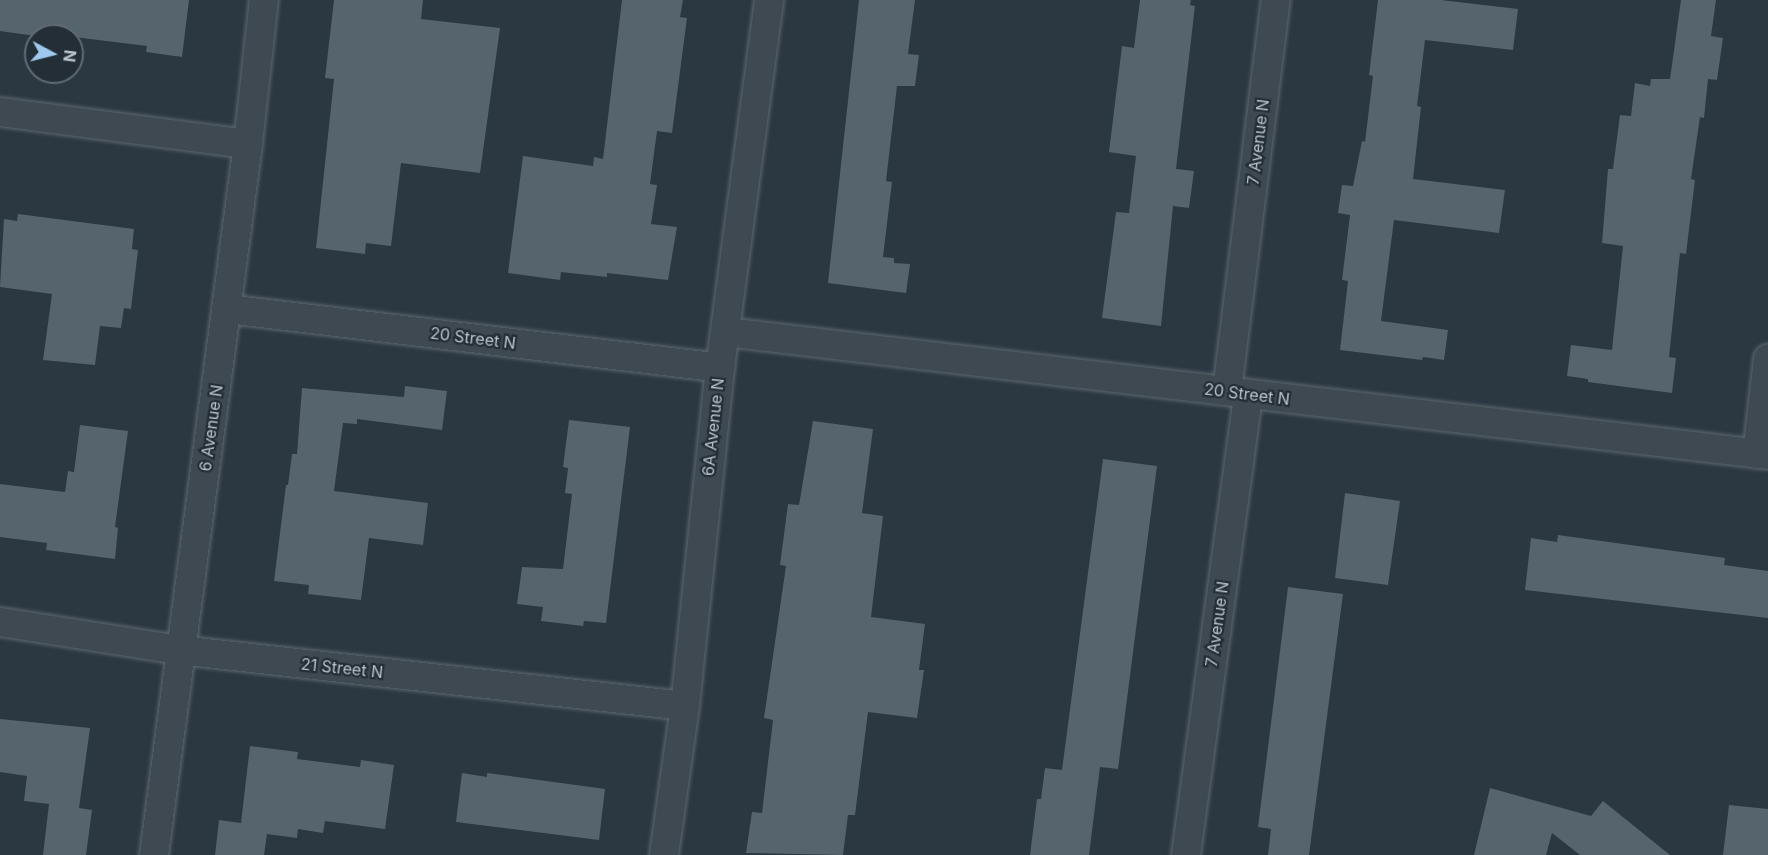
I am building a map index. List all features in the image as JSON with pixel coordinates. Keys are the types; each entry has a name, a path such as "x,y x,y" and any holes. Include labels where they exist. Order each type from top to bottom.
{"street":[{"name":"6 Avenue N","path":"154,855 179,650 227,309 264,0"},
{"name":"6A Avenue N","path":"664,855 685,706 720,368 769,0"},
{"name":"7 Avenue N","path":"1186,855 1237,392 1276,0"},
{"path":"0,112 248,144"},
{"name":"20 Street N","path":"227,309 720,368"},
{"name":"20 Street N","path":"726,332 1762,454"},
{"path":"1762,454 1768,359"},
{"name":"21 Street N","path":"0,622 179,650 685,706"}],"building":[{"path":"0,0 189,0 182,57 146,52 147,46 84,38 84,24 24,24 24,34 0,31"},
{"path":"334,0 423,0 421,19 500,28 480,173 401,163 391,246 366,243 365,254 316,248 334,79 325,78"},
{"path":"622,0 683,0 680,17 687,18 672,133 657,131 650,184 657,185 651,224 677,227 668,280 607,273 607,277 561,272 560,280 508,273 523,156 593,166 594,157 603,159"},
{"path":"859,0 915,0 908,54 919,55 915,86 897,86 886,181 892,182 883,257 894,258 894,263 910,264 906,293 828,283"},
{"path":"1140,0 1191,0 1190,5 1195,6 1176,169 1194,171 1189,208 1173,206 1161,326 1102,318 1116,212 1129,213 1136,156 1109,152 1122,46 1134,48"},
{"path":"1378,0 1441,0 1518,9 1513,50 1425,40 1417,106 1421,107 1413,179 1505,190 1499,233 1394,220 1381,321 1448,330 1444,360 1423,357 1422,360 1340,350 1348,281 1342,280 1350,215 1338,213 1342,185 1353,186 1362,141 1365,142 1373,76 1369,75"},
{"path":"1681,0 1716,0 1711,36 1723,38 1717,80 1708,79 1704,118 1700,117 1691,179 1695,180 1686,254 1680,253 1669,357 1676,358 1672,393 1588,382 1588,379 1567,376 1571,345 1612,350 1623,246 1602,243 1608,169 1613,169 1620,115 1631,116 1635,83 1650,86 1651,79 1670,79"},
{"path":"18,214 134,229 132,249 138,250 131,309 124,308 121,328 100,326 95,365 43,360 52,294 0,287 4,219 17,221"},
{"path":"405,386 447,391 442,430 357,419 357,424 343,423 334,491 428,503 423,545 369,538 361,600 308,594 309,585 274,581 286,485 288,485 292,454 297,454 302,388 404,397"},
{"path":"569,420 630,427 606,623 584,621 583,626 541,621 543,607 517,604 522,567 563,569 572,494 565,493 568,468 563,467"},
{"path":"813,421 873,429 862,513 883,516 871,617 925,624 919,670 924,670 917,718 868,712 855,815 848,815 843,855 746,853 752,812 762,813 773,720 764,718 786,566 780,565 788,504 799,505"},
{"path":"80,425 128,431 115,527 118,528 115,559 46,550 47,543 0,537 0,484 65,492 68,471 74,472"},
{"path":"1103,459 1157,466 1118,769 1100,767 1089,855 1030,855 1037,799 1041,799 1045,768 1062,770"},
{"path":"1345,493 1400,501 1388,585 1335,578"},
{"path":"1558,535 1725,558 1724,565 1768,571 1768,618 1525,590 1531,538 1557,542"},
{"path":"1288,587 1343,594 1309,855 1268,855 1271,829 1258,827"},
{"path":"0,719 90,728 79,808 92,810 86,855 43,855 49,804 24,801 27,776 0,772"},
{"path":"250,746 298,752 297,759 360,767 361,760 394,765 385,829 325,821 323,833 298,829 297,838 267,834 264,855 215,855 219,820 241,823"},
{"path":"462,773 487,777 487,773 605,789 599,840 456,822"},
{"path":"1490,788 1591,816 1603,801 1670,855 1580,855 1552,833 1546,855 1474,855"},
{"path":"1729,805 1768,809 1768,855 1723,855"}]}
